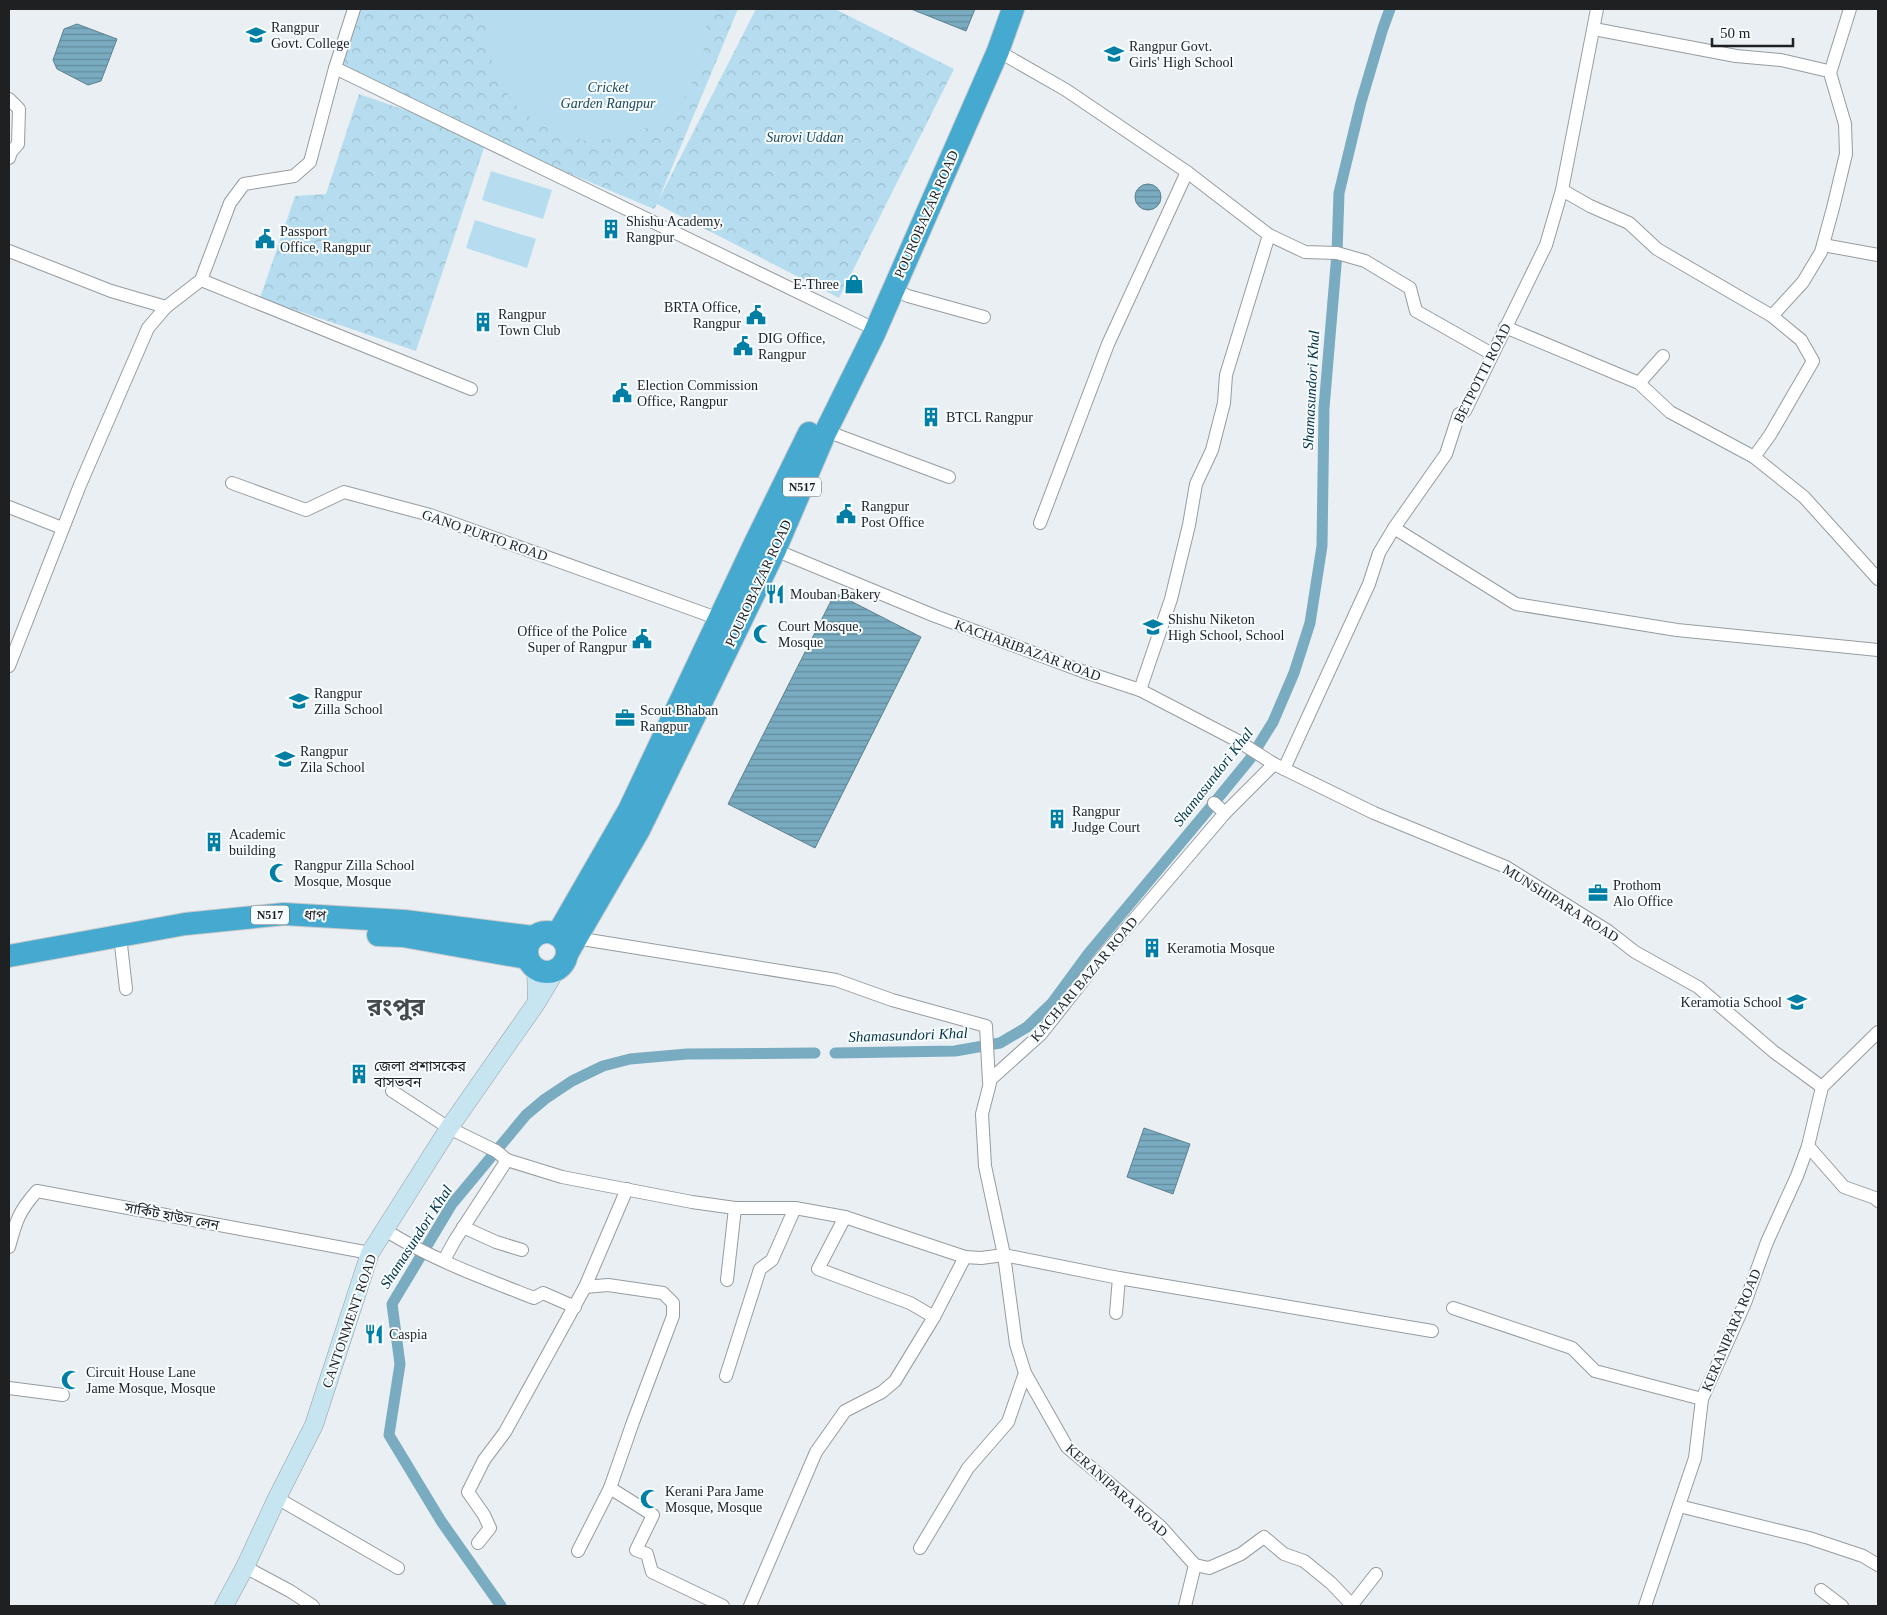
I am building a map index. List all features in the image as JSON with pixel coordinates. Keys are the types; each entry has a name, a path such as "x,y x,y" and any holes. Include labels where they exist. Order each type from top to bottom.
{"highway":[{"name":"POUROBAZAR ROAD","path":"729,623 756,541 864,324 987,42 998,9"},
{"name":"POUROBAZAR ROAD","path":"553,954 729,623 775,550 826,431 874,334 998,51 1013,9"},
{"name":"ধাপ","path":"9,956 121,944 187,940 284,929 403,936 553,954 549,932 540,932 533,937 404,921 284,914 185,924 121,944 9,972"}],"main road":[{"name":"CANTONMENT ROAD","path":"224,1606 246,1567 277,1498 314,1425 370,1253 449,1128 536,1002 553,954"}],"street":[{"path":"9,666 62,528 148,328 166,307 201,280 230,203 244,184 294,176 310,162 335,68 354,9"},
{"name":"BETPOTTI ROAD","path":"1279,766 1369,584 1378,553 1446,454 1459,414 1465,411 1546,245 1562,190 1597,9"},
{"path":"1772,316 1803,282 1821,252 1823,245 1846,154 1845,124 1830,73 1850,9"},
{"path":"1594,29 1736,56 1781,60 1824,70"},
{"path":"998,51 1066,90 1187,172 1269,235 1305,252 1337,253 1365,261 1410,288 1416,311 1492,354"},
{"path":"335,68 864,324"},
{"path":"9,99 19,109 18,144 11,152 9,158"},
{"path":"1040,523 1108,344 1187,172"},
{"path":"1562,190 1590,206 1629,223 1657,249 1772,316 1801,340 1813,361 1770,435 1754,457"},
{"path":"1140,690 1170,599 1190,525 1196,484 1212,450 1224,403 1226,375 1269,235"},
{"path":"1823,245 1878,255"},
{"path":"9,251 111,291 166,307"},
{"path":"201,280 471,389"},
{"path":"893,289 908,296 984,317"},
{"path":"1505,327 1639,382 1670,412 1754,457 1804,498 1878,579"},
{"path":"1639,382 1663,356"},
{"path":"826,431 949,477"},
{"name":"GANO PURTO ROAD","path":"232,483 306,510 344,492 430,515 729,623"},
{"path":"9,507 62,528"},
{"path":"1394,528 1516,604 1677,630 1878,650"},
{"name":"KACHARIBAZAR ROAD","path":"775,550 935,616 1082,672 1140,690 1238,741 1279,766"},
{"name":"KACHARI BAZAR ROAD","path":"989,1082 1040,1034 1093,958 1165,873 1225,812 1279,766"},
{"name":"MUNSHIPARA ROAD","path":"1279,766 1374,813 1506,867 1608,931 1635,952 1698,987 1774,1052 1822,1087"},
{"path":"1214,804 1225,812"},
{"path":"121,944 126,989"},
{"path":"553,954 836,980 892,1000 986,1026 989,1082 982,1114 985,1166 1005,1260"},
{"path":"1822,1087 1878,1032"},
{"name":"KERANIPARA ROAD","path":"1645,1606 1695,1458 1702,1398 1745,1303 1767,1242 1797,1176 1808,1146 1822,1087"},
{"path":"392,1091 449,1128 508,1160 562,1177 692,1202 736,1208 796,1208 845,1217 965,1256 1005,1260 1120,1278 1432,1331"},
{"path":"1808,1146 1844,1187 1875,1198 1878,1201"},
{"path":"444,1260 463,1227 508,1160"},
{"path":"478,1543 490,1528 484,1515 468,1492 484,1460 505,1432 585,1287 627,1189"},
{"name":"সার্কিট হাউস লেন","path":"9,1246 15,1225 24,1206 37,1191 370,1253"},
{"path":"727,1280 736,1208"},
{"path":"726,1376 760,1269 772,1260 796,1208"},
{"path":"845,1217 818,1269 910,1303 934,1317"},
{"path":"463,1227 496,1242 522,1250"},
{"path":"385,1230 411,1246 534,1298 543,1293 575,1306"},
{"path":"750,1606 816,1452 845,1411 882,1392 895,1381 934,1317 965,1256"},
{"name":"KERANIPARA ROAD","path":"1005,1260 1016,1344 1025,1373 1067,1447 1160,1526 1195,1565"},
{"path":"1116,1313 1120,1278"},
{"path":"578,1551 610,1488 673,1316 672,1303 663,1293 608,1285 585,1287"},
{"path":"1453,1308 1572,1348 1596,1371 1702,1398"},
{"path":"920,1548 968,1468 1008,1422 1025,1373"},
{"path":"9,1388 63,1395"},
{"path":"610,1488 653,1515 636,1550 647,1554 652,1572 724,1606"},
{"path":"277,1498 398,1568"},
{"path":"1679,1506 1809,1538 1864,1556 1878,1565"},
{"path":"1185,1606 1195,1565 1209,1568 1241,1554 1264,1537 1284,1554 1304,1560 1331,1583 1351,1606 1376,1574"},
{"path":"246,1567 313,1606"},
{"path":"1821,1590 1842,1606"}],"green space":[{"path":"357,9 738,9 658,201 756,9 835,9 954,69 839,298 657,204 654,209 487,139 416,351 260,298 295,196 326,194 359,94 466,131 330,72"},
{"name":"Cricket Garden Rangpur","path":"489,9 704,9 707,33 700,69 683,100 655,124 622,138 586,141 551,131 521,111 499,83 488,48"},
{"path":"491,171 552,190 543,219 482,200"},
{"path":"475,220 536,239 527,268 466,248"}],"shaded area":[{"path":"911,9 975,9 966,31"},
{"path":"77,24 117,39 101,81 88,85 57,69 53,60 64,29"},
{"path":"1148,184 1157,188 1161,197 1157,206 1148,210 1139,206 1135,197 1139,188"},
{"path":"835,593 921,637 815,848 728,804"},
{"path":"1144,1128 1190,1144 1173,1194 1127,1177"}],"waterway":[{"name":"Shamasundori Khal","path":"835,1053 955,1051 1000,1043 1027,1027 1052,1003 1088,954 1250,759 1273,722 1294,673 1310,623 1322,546 1324,408 1337,253 1339,193 1361,102 1390,9"},
{"name":"Shamasundori Khal","path":"501,1606 441,1521 389,1435 400,1364 392,1304 452,1204 526,1115 545,1099 572,1081 603,1066 630,1059 687,1054 815,1053"}],"place":[{"name":"Rangpur Govt. College","path":"256,35"},
{"name":"Rangpur Govt. Girls' High School","path":"1114,54"},
{"name":"Shishu Academy, Rangpur","path":"611,229"},
{"name":"Passport Office, Rangpur","path":"265,239"},
{"name":"E-Three","path":"854,284"},
{"name":"BRTA Office, Rangpur","path":"756,315"},
{"name":"Rangpur Town Club","path":"483,322"},
{"name":"DIG Office, Rangpur","path":"743,346"},
{"name":"Election Commission Office, Rangpur","path":"622,393"},
{"name":"BTCL Rangpur","path":"931,417"},
{"name":"Rangpur Post Office","path":"846,514"},
{"name":"Mouban Bakery","path":"775,594"},
{"name":"Shishu Niketon High School, School","path":"1153,627"},
{"name":"Court Mosque, Mosque","path":"763,634"},
{"name":"Office of the Police Super of Rangpur","path":"642,639"},
{"name":"Rangpur Zilla School","path":"299,701"},
{"name":"Scout Bhaban Rangpur","path":"625,718"},
{"name":"Rangpur Zila School","path":"285,759"},
{"name":"Rangpur Judge Court","path":"1057,819"},
{"name":"Academic building","path":"214,842"},
{"name":"Rangpur Zilla School Mosque, Mosque","path":"279,873"},
{"name":"Prothom Alo Office","path":"1598,893"},
{"name":"Keramotia Mosque","path":"1152,948"},
{"name":"Keramotia School","path":"1797,1002"},
{"name":"জেলা প্রশাসকের বাসভবন","path":"359,1074"},
{"name":"Caspia","path":"374,1334"},
{"name":"Circuit House Lane Jame Mosque, Mosque","path":"71,1380"},
{"name":"Kerani Para Jame Mosque, Mosque","path":"650,1499"}],"district":[{"name":"রংপুর","path":"396,1007"}],"park label":[{"name":"Surovi Uddan","path":"805,137"}]}
